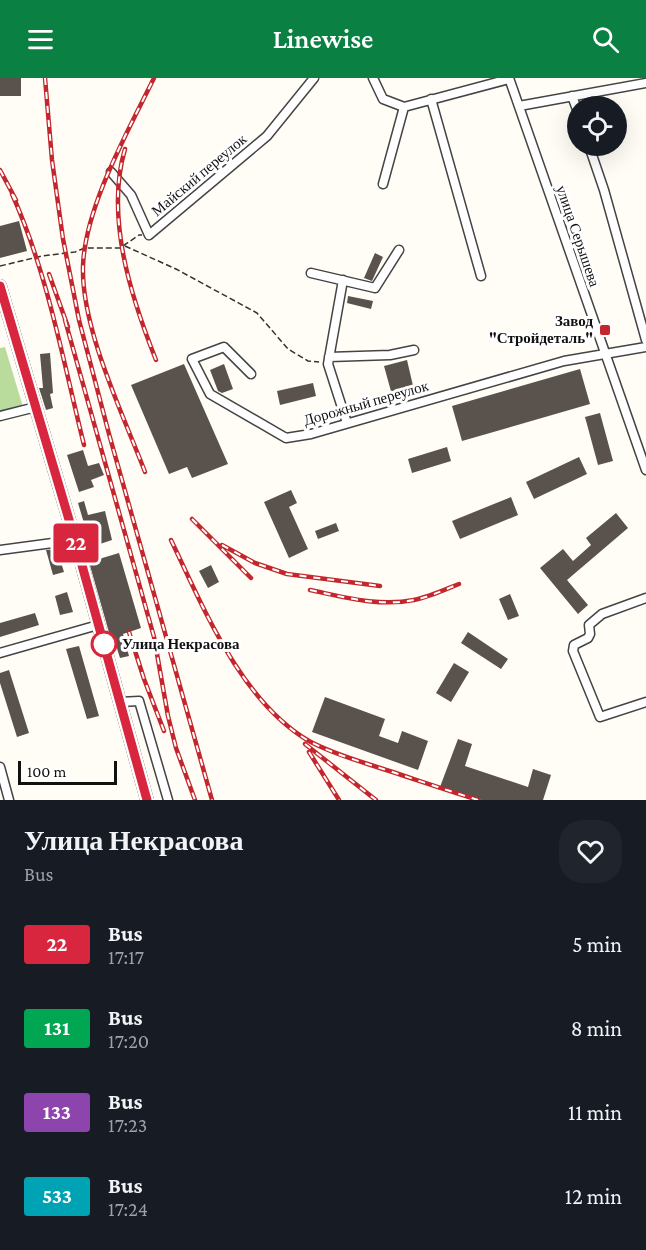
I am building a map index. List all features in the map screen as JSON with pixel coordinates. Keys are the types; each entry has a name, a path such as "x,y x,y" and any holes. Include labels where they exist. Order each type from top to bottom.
{"main road":[{"path":"0,286 75,540 147,800"}],"street":[{"name":"Майский переулок","path":"111,172 131,195 149,235 267,136 314,78"},
{"path":"373,78 383,99 404,107 509,78"},
{"name":"улица Серышева","path":"509,78 646,470"},
{"path":"572,96 646,83"},
{"path":"519,106 567,97"},
{"path":"431,99 481,276"},
{"path":"384,184 404,107"},
{"path":"592,156 646,340"},
{"path":"310,273 375,288 399,250"},
{"path":"343,280 328,360 347,423"},
{"name":"Дорожный переулок","path":"250,374 224,347 192,359 210,394 286,438 311,434 564,361 646,346"},
{"path":"328,360 390,355 414,350"},
{"path":"0,416 36,407"},
{"path":"0,550 75,540"},
{"path":"646,598 602,614 589,625 588,638 574,645 573,651 600,717 646,702"},
{"path":"0,653 98,624"},
{"path":"120,702 139,701 168,800"},
{"path":"0,767 9,800"}],"path":[{"path":"0,266 42,256 75,252 85,248 120,248 139,235 149,235"},
{"path":"125,246 221,292 257,313 288,349 308,361 328,360"}],"green space":[{"path":"5,347 23,407 0,413 0,348"}],"building":[{"path":"0,78 21,78 21,96 0,96"},
{"path":"19,221 27,251 0,258 0,226"},
{"path":"375,253 383,257 372,281 364,278"},
{"path":"348,296 373,301 371,309 347,303"},
{"path":"50,353 53,393 50,394 53,408 46,410 39,388 43,388 40,354"},
{"path":"407,360 414,390 392,395 384,366"},
{"path":"184,364 228,464 192,478 187,467 169,474 131,385"},
{"path":"224,364 233,389 222,393 218,391 210,370"},
{"path":"580,369 590,404 462,441 452,406"},
{"path":"313,383 316,396 280,405 277,391"},
{"path":"600,413 613,461 598,465 585,417"},
{"path":"447,447 451,461 412,473 408,459"},
{"path":"83,450 88,466 99,463 104,475 91,480 94,487 79,492 67,455"},
{"path":"579,457 587,474 534,499 526,482"},
{"path":"291,490 297,503 289,507 308,549 289,558 264,502"},
{"path":"511,497 518,515 460,539 452,521"},
{"path":"84,501 88,515 105,511 112,540 100,544 95,527 86,530 78,503"},
{"path":"616,513 628,528 567,580 588,605 578,614 540,568 563,549 573,561 591,545 586,538"},
{"path":"336,523 339,531 318,539 315,531"},
{"path":"57,549 64,572 53,575 46,550"},
{"path":"119,553 141,628 123,634 129,656 120,658 115,642 112,643 89,562"},
{"path":"211,565 219,582 208,588 199,571"},
{"path":"67,592 73,612 60,615 55,596"},
{"path":"510,594 519,616 508,620 499,599"},
{"path":"35,613 39,625 0,637 0,623"},
{"path":"468,632 508,659 501,669 461,643"},
{"path":"79,646 99,716 87,719 66,649"},
{"path":"454,663 469,672 451,702 436,693"},
{"path":"9,670 29,733 17,737 0,683 0,673"},
{"path":"325,697 385,719 379,736 398,743 402,731 428,741 418,770 312,732"},
{"path":"458,739 472,744 465,766 528,787 533,769 551,775 543,800 481,800 440,787"}],"railway":[{"path":"45,78 52,160 63,239 79,320 212,800"},
{"path":"145,472 96,343 84,290 83,266 91,219 99,195 154,78"},
{"path":"125,149 120,175 119,229 130,283 156,360"},
{"path":"0,170 16,200"},
{"path":"12,194 25,224 45,286 84,445"},
{"path":"49,274 68,327"},
{"path":"65,320 154,637 176,748 195,800"},
{"path":"192,519 251,578"},
{"path":"171,540 227,651 263,702 285,724 309,741 333,752 478,800"},
{"path":"222,545 255,563 287,574 380,586"},
{"path":"310,590 362,600 401,602 425,597 459,584"},
{"path":"129,632 164,731"},
{"path":"305,744 376,800"},
{"path":"309,752 339,800"}],"bus line":[{"name":"22","path":"0,286 75,540 147,800"}],"place":[{"name":"Завод \"Стройдеталь\"","path":"605,330"},
{"name":"Улица Некрасова","path":"104,644"}]}
